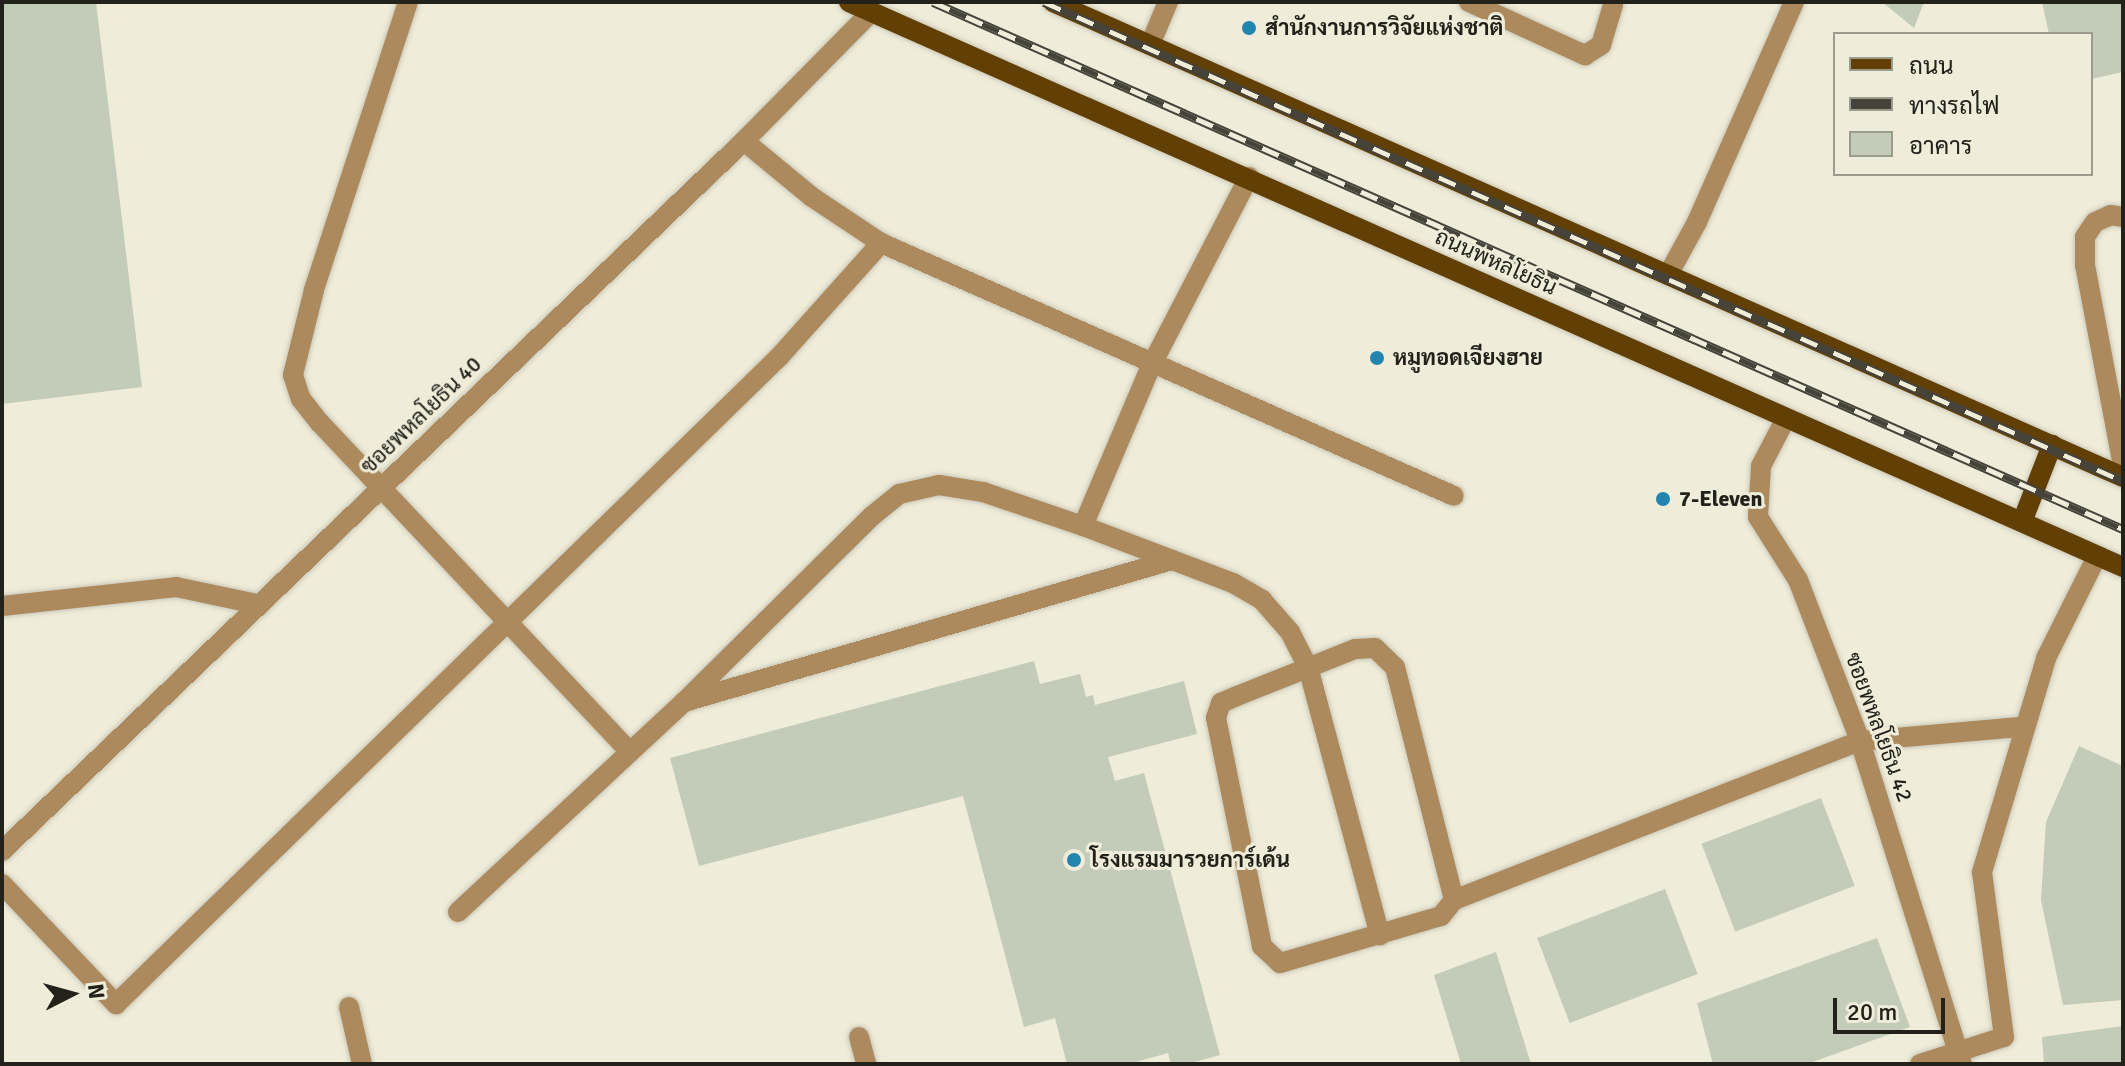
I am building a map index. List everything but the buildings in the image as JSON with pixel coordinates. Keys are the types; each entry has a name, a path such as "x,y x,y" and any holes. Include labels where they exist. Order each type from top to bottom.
{"main road":[{"name":"ถนนพหลโยธิน","path":"849,2 2123,567"},
{"path":"1053,2 2123,477"},
{"path":"2022,522 2052,445"}],"street":[{"path":"408,2 314,290 293,375 301,399 379,488 629,751"},
{"path":"1150,45 1168,2"},
{"path":"1469,2 1585,55 1601,45 1613,5"},
{"path":"1668,275 1703,209 1794,2"},
{"name":"ซอยพหลโยธิน 40","path":"2,851 744,141 871,12"},
{"path":"744,141 812,197 881,243 1151,366 1454,496"},
{"path":"1083,526 1151,366 1249,177"},
{"path":"2123,217 2111,215 2095,222 2085,237 2085,265 2123,466"},
{"path":"2,884 116,1004 780,356 881,243"},
{"name":"ซอยพหลโยธิน 42","path":"1786,418 1761,466 1758,517 1798,580 1860,741 1961,1058"},
{"path":"458,912 683,703 899,494 939,485 983,492 1083,526 1233,583 1262,600 1290,632 1308,667 1380,935"},
{"path":"1920,1064 1961,1058 2004,1037 1982,872 2021,727 2046,658 2097,556"},
{"path":"683,703 1172,560"},
{"path":"2,606 176,587 257,604"},
{"path":"1454,900 1390,658 1375,648 1355,649 1221,703 1216,718 1267,954 1287,962 1441,916 1454,900 1860,741 2021,727"},
{"path":"349,1007 362,1064"},
{"path":"859,1037 866,1064"}],"railway":[{"path":"933,2 2123,529"},
{"path":"1044,2 2123,481"}],"place":[{"name":"สำนักงานการวิจัยแห่งชาติ","path":"1249,28"},
{"name":"หมูทอดเจียงฮาย","path":"1377,358"},
{"name":"7-Eleven","path":"1663,499"},
{"name":"โรงแรมมารวยการ์เด้น","path":"1074,860"}]}
